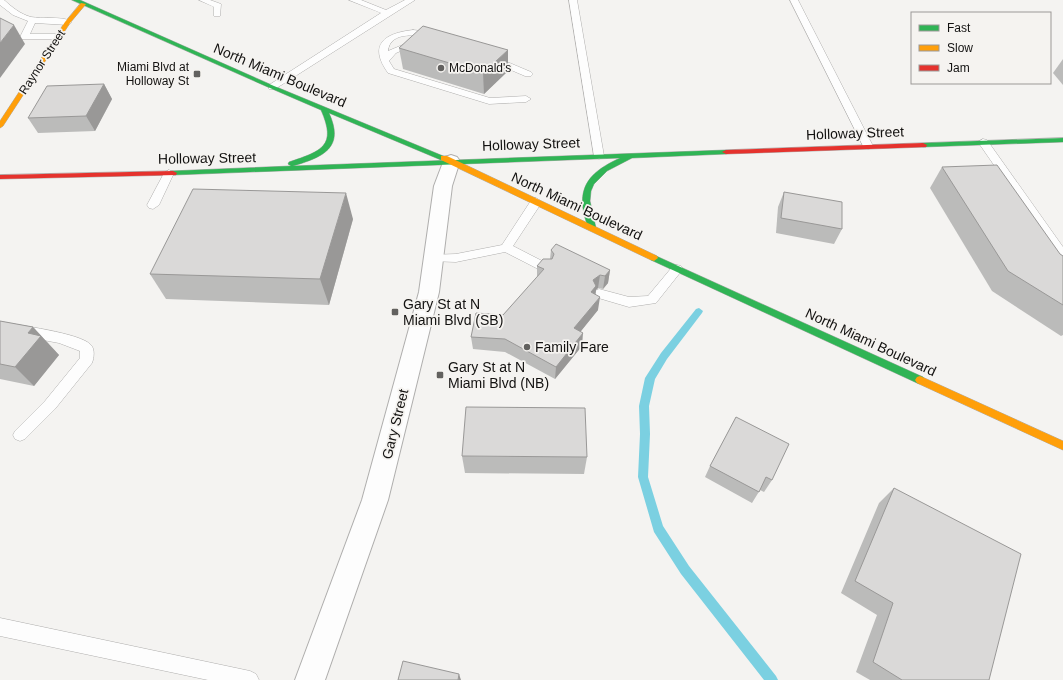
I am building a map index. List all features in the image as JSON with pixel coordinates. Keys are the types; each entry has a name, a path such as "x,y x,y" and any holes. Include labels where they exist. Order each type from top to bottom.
{"main road":[{"name":"Raynor Street","path":"0,126 81,1"},
{"name":"North Miami Boulevard","path":"81,1 272,87 451,161 677,269 1063,446"},
{"path":"276,170 318,154 331,142 332,133 324,109"},
{"name":"Holloway Street","path":"0,177 276,170 634,154 1063,140"},
{"path":"592,228 585,200 586,190 592,180 600,172 634,154"}],"street":[{"name":"Gary Street","path":"310,680 375,500 429,292 443,186 451,161"}],"lane":[{"path":"203,0 218,6 217,14"},
{"path":"353,0 387,13"},
{"path":"272,87 387,13 411,0"},
{"path":"574,0 599,156"},
{"path":"794,0 868,146"},
{"path":"0,1 8,10 32,21 68,22"},
{"path":"32,21 24,37 58,37"},
{"path":"439,40 420,42 393,51 384,61 391,70 489,101 526,99"},
{"path":"487,57 528,74"},
{"path":"982,142 1063,256"},
{"path":"153,205 169,173"},
{"path":"506,248 536,202"},
{"path":"434,258 456,258 506,248 546,268"},
{"path":"599,294 629,302 652,300 677,269"},
{"path":"0,327 83,345 86,348 87,359 50,405 20,435"},
{"path":"0,627 250,680"}],"building":[{"path":"0,18 14,25 0,43"},
{"path":"423,26 508,50 483,73 399,48"},
{"path":"104,84 86,116 28,118 47,86"},
{"path":"997,165 1060,254 1063,256 1063,305 1008,271 942,167"},
{"path":"193,189 346,193 320,279 150,274"},
{"path":"784,192 842,202 842,229 781,218"},
{"path":"556,244 610,270 605,276 600,275 593,280 596,286 591,292 600,297 574,328 583,333 556,367 505,339 471,337 476,313 503,315 544,269 537,266 543,259 552,259 554,254 551,250"},
{"path":"0,321 33,327 28,333 41,336 15,367 0,364"},
{"path":"466,407 585,408 587,457 462,456"},
{"path":"736,417 789,444 772,480 766,477 759,492 710,466"},
{"path":"894,488 1021,554 989,680 902,680 873,662 893,603 855,581"},
{"path":"403,661 459,674 458,680 398,680"}],"waterway":[{"path":"699,311 664,356 650,378 644,406 645,434 643,477 658,528 685,570 772,680"}],"traffic: fast":[{"path":"75,0 272,87 444,158"},
{"path":"292,164 317,154 323,150 331,140 332,130 324,109"},
{"path":"923,145 1063,140"},
{"path":"173,173 726,152"},
{"path":"592,228 586,201 590,183 605,169 629,157"},
{"path":"654,258 920,380"}],"traffic: slow":[{"path":"0,126 68,22 83,4"},
{"path":"444,158 654,258"},
{"path":"920,380 1063,446"}],"traffic: jam":[{"path":"726,152 923,145"},
{"path":"0,177 173,173"}],"place":[{"name":"McDonald's","path":"441,68"},
{"name":"Miami Blvd at Holloway St","path":"197,74"},
{"name":"Gary St at N Miami Blvd (SB)","path":"395,312"},
{"name":"Family Fare","path":"527,347"},
{"name":"Gary St at N Miami Blvd (NB)","path":"440,375"}]}
